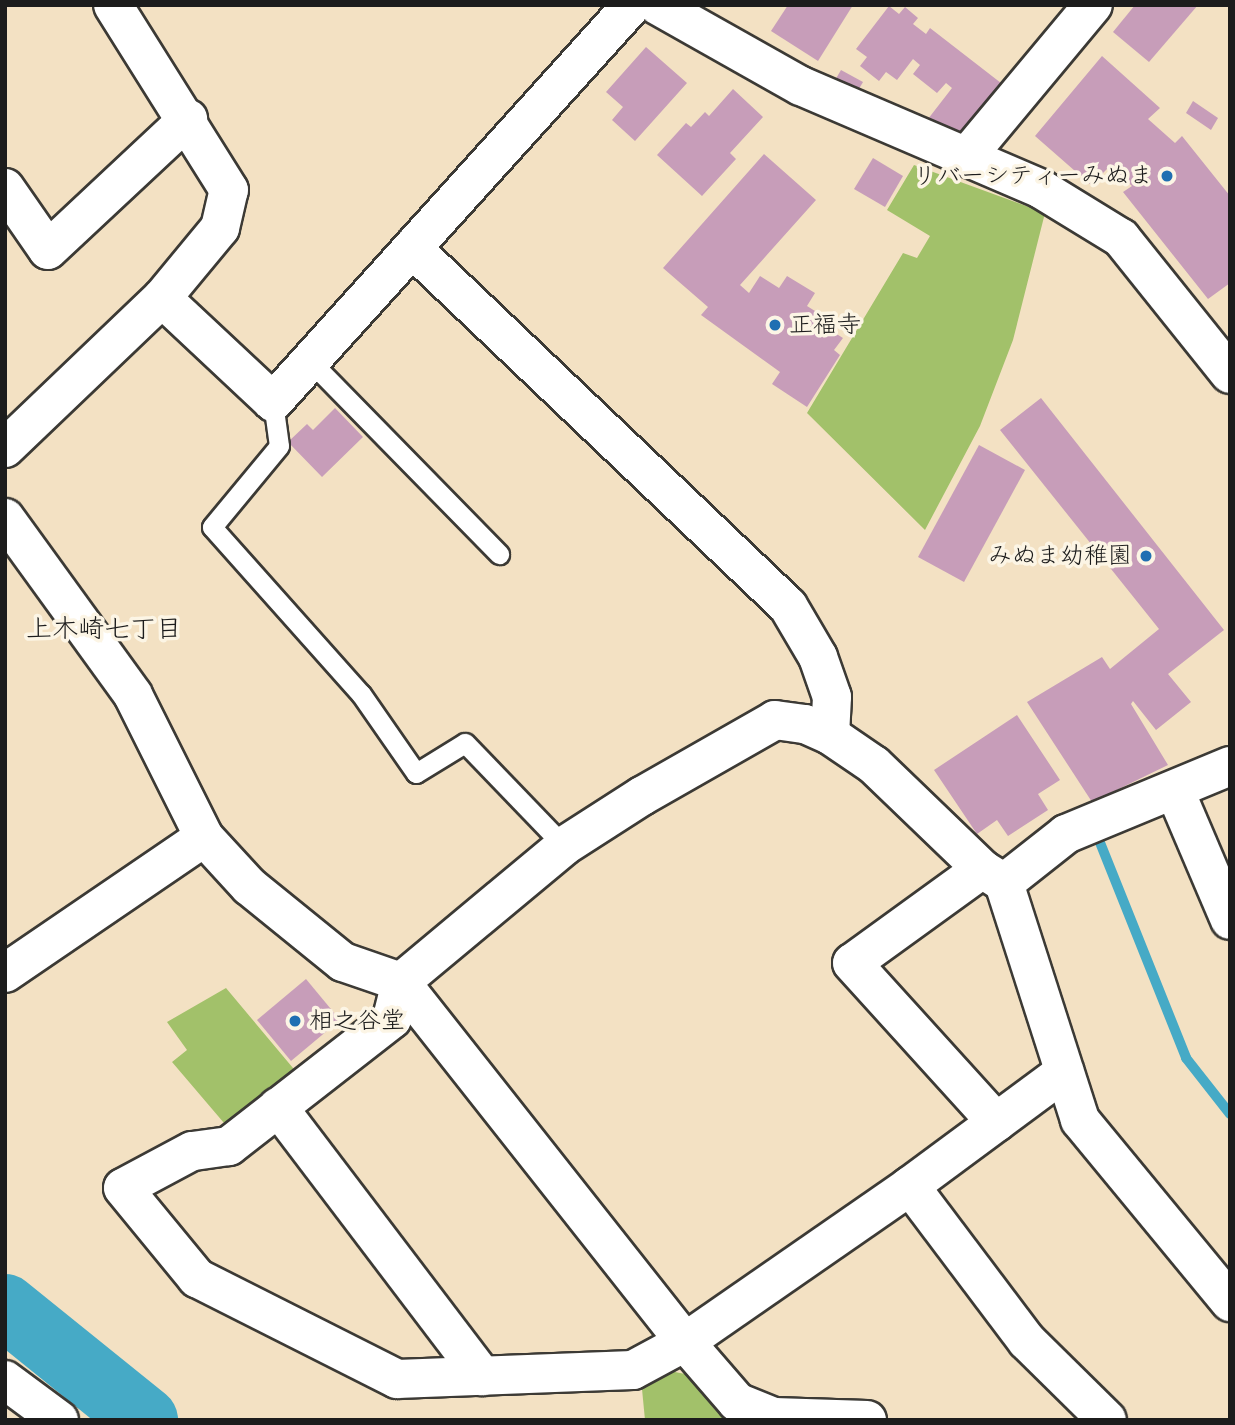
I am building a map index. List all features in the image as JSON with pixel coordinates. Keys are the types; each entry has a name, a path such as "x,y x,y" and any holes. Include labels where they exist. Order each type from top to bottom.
{"street":[{"path":"5,448 162,298 220,228 229,190 188,119 113,5"},
{"path":"162,298 273,402 632,5"},
{"path":"657,5 801,86 968,155 1041,189 1121,238 1230,374"},
{"path":"968,155 1093,5"},
{"path":"5,188 48,250 188,119"},
{"path":"412,248 788,606 818,657 832,696 830,735"},
{"path":"5,518 134,695 204,837 248,886 343,962 401,982 725,1391 751,1409 774,1417 867,1420"},
{"path":"1063,1072 910,1186 685,1342 633,1370 397,1379 197,1278 124,1188 192,1151 229,1146 392,1018 401,982 564,846 775,720 805,724 830,735 874,765 993,876 1080,1119 1230,1302"},
{"path":"996,1122 852,963 1066,834 1175,791 1230,765"},
{"path":"1175,791 1230,920"},
{"path":"5,972 204,837"},
{"path":"278,1107 482,1376"},
{"path":"910,1186 1027,1341 1107,1420"},
{"path":"5,1380 59,1420"}],"lane":[{"path":"311,362 499,554"},
{"path":"273,402 279,446 212,527 361,694 416,773 466,743 564,846"}],"green space":[{"path":"914,165 1045,213 1013,340 980,426 925,530 807,413 903,253 917,258 930,236 887,210"},
{"path":"226,988 298,1074 235,1126 224,1123 172,1062 187,1050 167,1022"},
{"path":"670,1371 685,1374 725,1420 645,1420 642,1389"}],"building":[{"path":"788,5 853,5 818,61 771,31"},
{"path":"1135,5 1198,5 1149,62 1113,32"},
{"path":"889,6 899,14 905,7 918,18 913,24 926,34 930,28 1010,90 990,116 981,109 956,140 928,119 952,88 946,83 937,93 913,74 920,65 913,59 897,80 886,72 879,81 860,66 867,57 856,49"},
{"path":"646,47 687,83 635,141 612,120 623,107 606,92"},
{"name":"リバーシティーみぬま","path":"1102,56 1160,108 1148,119 1175,143 1182,136 1230,196 1230,283 1208,299 1123,192 1132,186 1110,166 1091,185 1035,136"},
{"path":"841,70 863,82 853,99 831,87"},
{"path":"733,89 763,117 730,153 736,159 702,196 657,155 686,123 691,127 705,112 709,116"},
{"path":"1193,101 1218,118 1211,130 1186,113"},
{"path":"764,154 816,200 740,285 749,293 760,276 779,288 787,276 815,293 807,306 823,316 819,323 843,338 834,350 840,355 807,407 772,384 780,372 701,315 708,307 663,268"},
{"path":"873,158 903,176 885,207 854,189"},
{"path":"1041,398 1224,630 1168,674 1191,702 1156,730 1133,701 1131,704 1168,765 1092,802 1027,702 1102,657 1110,669 1159,629 1000,430"},
{"path":"335,408 363,437 322,477 288,442 307,424 313,430"},
{"path":"979,445 1025,470 964,582 918,557"},
{"path":"1017,715 1060,780 1038,794 1048,810 1008,836 997,820 977,834 934,770"},
{"path":"306,979 340,1020 291,1061 257,1020"}],"waterway":[{"path":"1099,840 1186,1058 1230,1114"},
{"path":"5,1307 145,1420"}],"place":[{"name":"リバーシティーみぬま","path":"1167,176"},
{"name":"正福寺","path":"775,325"},
{"name":"みぬま幼稚園","path":"1146,556"},
{"name":"相之谷堂","path":"295,1021"}],"district":[{"name":"上木崎七丁目","path":"104,630"}]}
